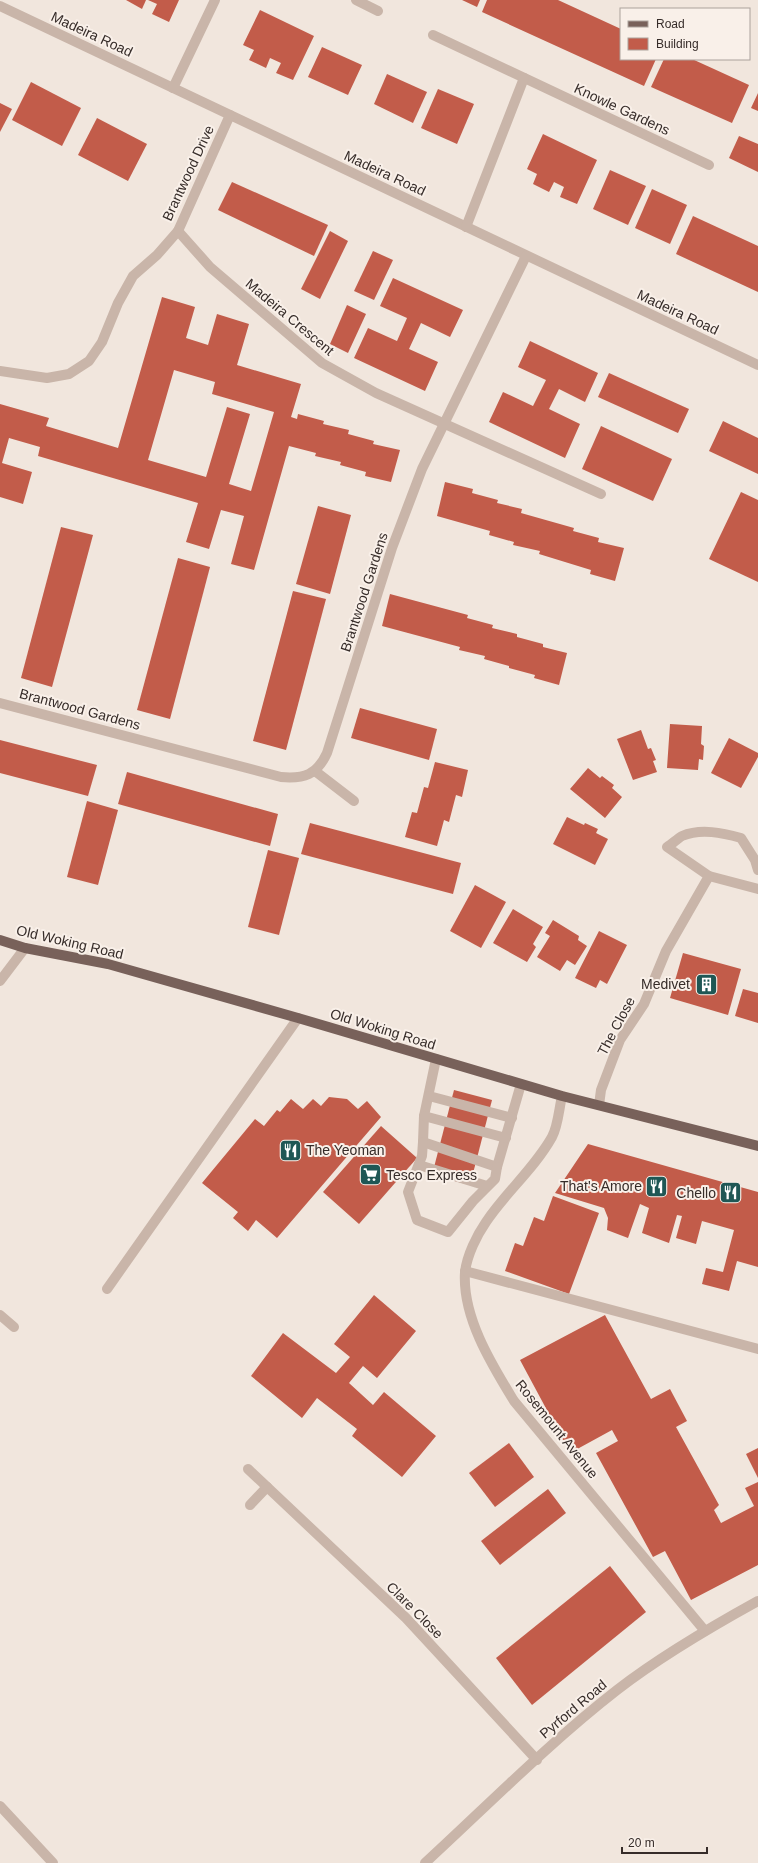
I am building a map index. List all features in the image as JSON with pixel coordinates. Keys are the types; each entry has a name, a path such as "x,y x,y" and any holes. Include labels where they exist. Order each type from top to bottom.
{"main road":[{"name":"Old Woking Road","path":"0,940 25,948 108,964 562,1096 758,1146"}],"street":[{"path":"173,88 215,0"},
{"path":"356,0 378,11"},
{"name":"Madeira Road","path":"0,6 758,365"},
{"name":"Knowle Gardens","path":"433,35 709,165"},
{"path":"466,227 524,78"},
{"name":"Brantwood Drive","path":"0,371 46,378 69,374 90,361 102,342 118,303 133,276 157,255 178,231 230,115"},
{"name":"Madeira Crescent","path":"178,231 210,267 322,363 376,393 444,423"},
{"name":"Brantwood Gardens","path":"0,703 281,777 295,778 315,771 322,763 327,753 392,548 422,469 526,256"},
{"path":"444,423 601,494"},
{"path":"315,771 354,801"},
{"path":"758,870 755,860 741,838 723,832 703,832 683,836 667,847 709,876 758,888"},
{"name":"The Close","path":"599,1106 601,1090 620,1040 644,1004 666,951 709,876"},
{"path":"0,981 25,948"},
{"path":"107,1289 298,1018"},
{"path":"436,1060 424,1116 422,1156 408,1192 417,1220 448,1232 495,1178 521,1084"},
{"path":"429,1096 512,1118"},
{"name":"Rosemount Avenue","path":"562,1096 552,1136 521,1180 486,1222 473,1245 465,1272 468,1303 479,1336 494,1369 514,1401 705,1630"},
{"path":"424,1116 506,1138"},
{"path":"423,1142 497,1167"},
{"path":"419,1165 487,1186"},
{"path":"465,1272 758,1349"},
{"path":"0,1316 14,1327"},
{"name":"Clare Close","path":"248,1469 406,1618 537,1760"},
{"path":"250,1505 267,1488"},
{"name":"Pyrford Road","path":"425,1863 576,1723 617,1690 660,1658 705,1630 758,1601"},
{"path":"0,1806 53,1863"}],"building":[{"path":"126,0 146,0 142,9"},
{"path":"148,0 179,0 169,22 152,14 157,4"},
{"path":"462,0 480,0 477,7"},
{"path":"487,0 558,0 620,29 620,60 656,60 644,86 482,12"},
{"path":"260,10 314,36 293,80 276,73 281,63 270,58 266,68 249,60 254,50 243,45"},
{"path":"322,47 362,65 348,95 308,77"},
{"path":"664,60 694,60 749,85 732,123 651,87"},
{"path":"387,74 427,92 413,123 374,104"},
{"path":"31,82 81,108 62,146 12,120"},
{"path":"438,89 474,104 457,144 421,128"},
{"path":"758,93 758,111 751,108"},
{"path":"0,103 12,109 0,132"},
{"path":"97,118 147,144 128,181 78,155"},
{"path":"543,134 597,160 577,204 560,197 564,187 554,182 549,192 533,184 537,174 527,169"},
{"path":"739,136 758,144 758,172 729,158"},
{"path":"610,170 646,186 628,225 593,209"},
{"path":"232,182 328,225 314,256 218,210"},
{"path":"652,189 687,205 670,244 635,228"},
{"path":"693,216 758,246 758,292 676,254"},
{"path":"330,231 348,241 320,299 301,289"},
{"path":"373,251 393,260 374,300 354,291"},
{"path":"393,278 463,310 450,337 421,323 409,349 438,362 425,391 354,358 368,328 397,341 407,318 380,306"},
{"path":"162,297 195,307 186,338 208,345 217,314 249,324 237,365 301,384 291,417 297,419 298,414 324,421 323,424 349,430 348,434 374,441 373,444 400,450 391,482 365,476 366,472 340,465 341,462 315,456 316,453 289,446 254,570 231,564 244,516 221,510 209,549 186,542 198,503 38,456 40,447 9,438 2,463 32,472 23,504 0,497 0,404 49,418 46,426 118,448","holes":["174,370 215,382 212,394 274,412 251,491 229,484 250,414 227,407 206,477 148,460"]},
{"path":"347,305 366,314 348,353 330,344"},
{"path":"530,341 598,373 585,402 559,389 549,409 580,424 565,458 489,422 503,392 533,406 546,380 518,367"},
{"path":"609,373 689,409 678,433 598,397"},
{"path":"723,421 758,438 758,474 709,451"},
{"path":"601,426 672,459 653,501 582,469"},
{"path":"445,482 473,489 472,493 498,500 497,503 522,509 521,513 574,528 573,531 599,538 598,542 624,548 615,581 590,574 591,570 539,554 540,551 513,545 514,542 489,535 490,531 437,516"},
{"path":"741,492 758,500 758,582 709,559"},
{"path":"318,506 351,515 330,594 296,584"},
{"path":"61,527 93,535 52,687 21,678"},
{"path":"178,558 210,567 170,719 137,710"},
{"path":"293,591 326,599 286,750 253,741"},
{"path":"390,594 468,615 467,618 493,625 492,628 517,634 517,637 543,644 543,647 567,653 559,685 534,678 535,675 484,659 485,656 459,650 460,647 382,626"},
{"path":"360,708 437,729 429,760 351,738"},
{"path":"670,724 702,726 701,744 704,746 703,760 699,759 698,770 667,768"},
{"path":"641,730 648,749 651,748 656,760 653,761 657,772 633,780 617,739"},
{"path":"729,738 758,753 758,757 741,788 711,773"},
{"path":"0,740 97,765 88,796 0,773"},
{"path":"435,762 468,770 462,797 456,795 449,822 444,820 437,846 405,837 412,812 417,813 424,787 428,788"},
{"path":"588,768 600,778 602,776 614,785 612,788 622,797 605,818 570,789"},
{"path":"127,772 278,814 270,846 118,804"},
{"path":"87,801 118,810 98,885 67,877"},
{"path":"567,817 584,825 585,823 598,829 596,833 608,839 595,865 553,844"},
{"path":"310,823 461,863 453,894 301,854"},
{"path":"268,850 299,858 279,935 248,927"},
{"path":"475,885 506,902 481,948 450,931"},
{"path":"513,909 543,927 533,944 536,947 527,962 493,943"},
{"path":"553,920 579,936 578,940 587,946 575,965 567,960 560,971 537,957 550,936 545,933"},
{"path":"599,931 627,945 607,984 600,980 596,988 575,978"},
{"name":"Medivet","path":"683,953 741,969 728,1015 670,998"},
{"path":"743,989 758,993 758,1023 735,1016"},
{"path":"454,1090 492,1100 470,1185 432,1175"},
{"name":"The Yeoman","path":"329,1097 347,1099 358,1109 367,1101 381,1117 277,1238 256,1220 248,1231 233,1218 238,1212 202,1183 255,1119 264,1126 277,1110 280,1112 291,1099 303,1109 313,1099 321,1106"},
{"name":"Tesco Express","path":"381,1126 417,1158 359,1224 323,1192"},
{"path":"588,1144 758,1192 758,1267 737,1261 729,1291 702,1284 706,1268 723,1272 734,1230 702,1221 696,1244 676,1238 682,1216 677,1215 669,1243 642,1233 649,1208 640,1204 628,1238 607,1230 608,1218 604,1208 555,1193"},
{"path":"553,1196 599,1213 569,1294 505,1271 515,1243 523,1246 534,1217 544,1221"},
{"path":"374,1295 416,1331 377,1378 363,1366 349,1383 373,1405 384,1392 436,1436 402,1477 352,1436 357,1429 317,1398 302,1418 251,1376 283,1333 336,1373 350,1357 334,1344"},
{"path":"605,1315 651,1399 670,1389 687,1421 676,1427 719,1505 714,1510 721,1523 754,1506 745,1488 758,1482 758,1565 691,1600 665,1551 653,1557 596,1453 618,1441 612,1430 570,1453 520,1360"},
{"path":"509,1443 534,1477 495,1507 469,1473"},
{"path":"758,1448 758,1478 746,1454"},
{"path":"548,1489 566,1513 500,1565 481,1541"},
{"path":"610,1566 646,1612 532,1705 496,1658"}],"place":[{"name":"Medivet","path":"706,984"},
{"name":"The Yeoman","path":"291,1150"},
{"name":"Tesco Express","path":"370,1175"},
{"name":"That's Amore","path":"657,1186"},
{"name":"Chello","path":"731,1193"}]}
